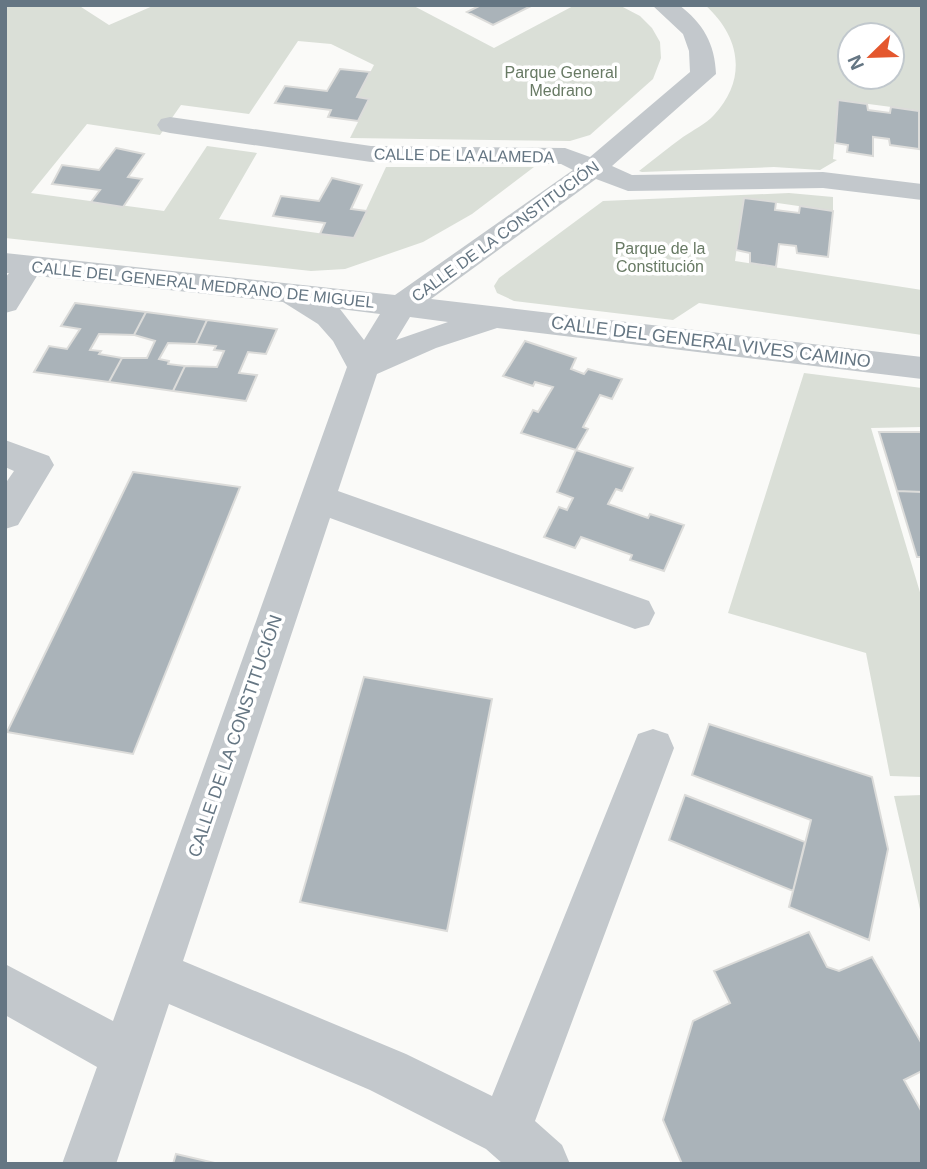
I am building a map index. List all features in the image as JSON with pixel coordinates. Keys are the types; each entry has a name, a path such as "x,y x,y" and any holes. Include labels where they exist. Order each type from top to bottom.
{"street":[{"name":"CALLE DE LA CONSTITUCIÓN","path":"89,1164 363,367 401,306 595,167 703,74 704,53 692,29 680,16 663,5"},
{"name":"CALLE DE LA ALAMEDA","path":"170,125 371,154 565,156 628,183 823,180 922,192"},
{"name":"CALLE DEL GENERAL MEDRANO DE MIGUEL","path":"17,264 401,306"},
{"path":"5,303 17,264"},
{"path":"274,291 315,305 343,328 363,367"},
{"name":"CALLE DEL GENERAL VIVES CAMINO","path":"401,306 922,368"},
{"name":"CALLE DEL GENERAL VIVES CAMINO","path":"363,367 425,340 500,318"},
{"path":"5,453 36,465 5,515"},
{"path":"316,498 635,613"},
{"path":"505,1130 653,748"},
{"path":"155,974 388,1072 505,1130 543,1164"},
{"path":"5,988 127,1056"}],"green space":[{"name":"Parque General Medrano","path":"5,5 78,5 109,25 155,5 412,5 494,48 575,5 619,5 640,16 652,28 660,42 661,58 653,79 590,135 570,141 350,138 369,100 357,97 374,65 331,44 298,41 249,114 181,105 160,135 87,124 31,193 164,211 207,146 257,153 219,219 353,238 386,167 534,167 472,214 423,242 345,269 311,271 5,238"},
{"path":"705,5 922,5 922,111 838,100 833,159 837,160 820,170 774,167 639,171 707,121 725,101 735,73 735,58 726,30"},
{"name":"Parque de la Constitución","path":"789,193 833,197 833,211 744,198 735,261 922,290 922,335 699,303 673,320 514,301 497,293 494,286 499,278 603,201"},
{"path":"804,373 922,388 922,427 871,428 922,599 922,777 890,776 866,653 728,613"},
{"path":"922,795 922,918 894,796"}],"building":[{"path":"481,5 533,5 493,25 467,12"},
{"path":"340,69 370,72 357,97 369,99 358,121 328,117 331,110 275,103 285,86 327,91"},
{"path":"838,100 867,104 868,110 890,113 891,107 919,111 919,149 890,145 889,139 873,137 873,156 847,152 848,145 835,143"},
{"path":"116,148 144,154 128,177 142,179 123,207 91,202 100,190 52,184 62,165 99,170"},
{"path":"332,178 362,185 351,209 367,211 354,238 320,234 325,223 273,216 281,196 319,201"},
{"path":"744,198 776,202 775,210 799,213 800,206 833,211 828,257 797,253 796,246 779,244 776,267 750,263 750,253 736,250"},
{"path":"75,303 146,312 134,335 99,334 90,350 122,358 109,382 34,372 49,346 67,349 80,329 61,326"},
{"path":"146,312 207,320 196,344 168,343 159,359 169,361 168,364 185,366 173,391 109,382 122,358 147,358 155,341 134,335"},
{"path":"207,320 277,329 266,354 248,352 239,373 257,375 246,401 173,391 185,366 217,367 224,351 214,350 216,346 196,344"},
{"path":"525,341 576,358 571,369 584,374 588,369 622,379 612,399 600,395 583,427 588,429 576,450 521,433 533,410 538,412 553,387 535,382 533,386 503,376"},
{"path":"879,432 922,432 922,492 897,491"},
{"path":"576,450 633,468 622,491 616,489 608,504 648,518 650,514 684,525 664,571 630,560 632,555 581,537 575,548 544,537 559,507 567,510 573,498 557,492"},
{"path":"133,472 240,487 133,754 7,732"},
{"path":"897,491 922,492 922,557 917,557"},
{"path":"364,677 492,699 447,931 300,902"},
{"path":"709,724 872,777 888,849 869,940 789,907 811,820 692,775"},
{"path":"685,795 805,842 793,891 669,840"},
{"path":"809,932 827,967 839,971 872,957 922,1044 922,1071 904,1080 922,1112 922,1164 682,1164 663,1120 693,1021 730,1003 714,971"},
{"path":"176,1154 219,1164 173,1164"}]}
